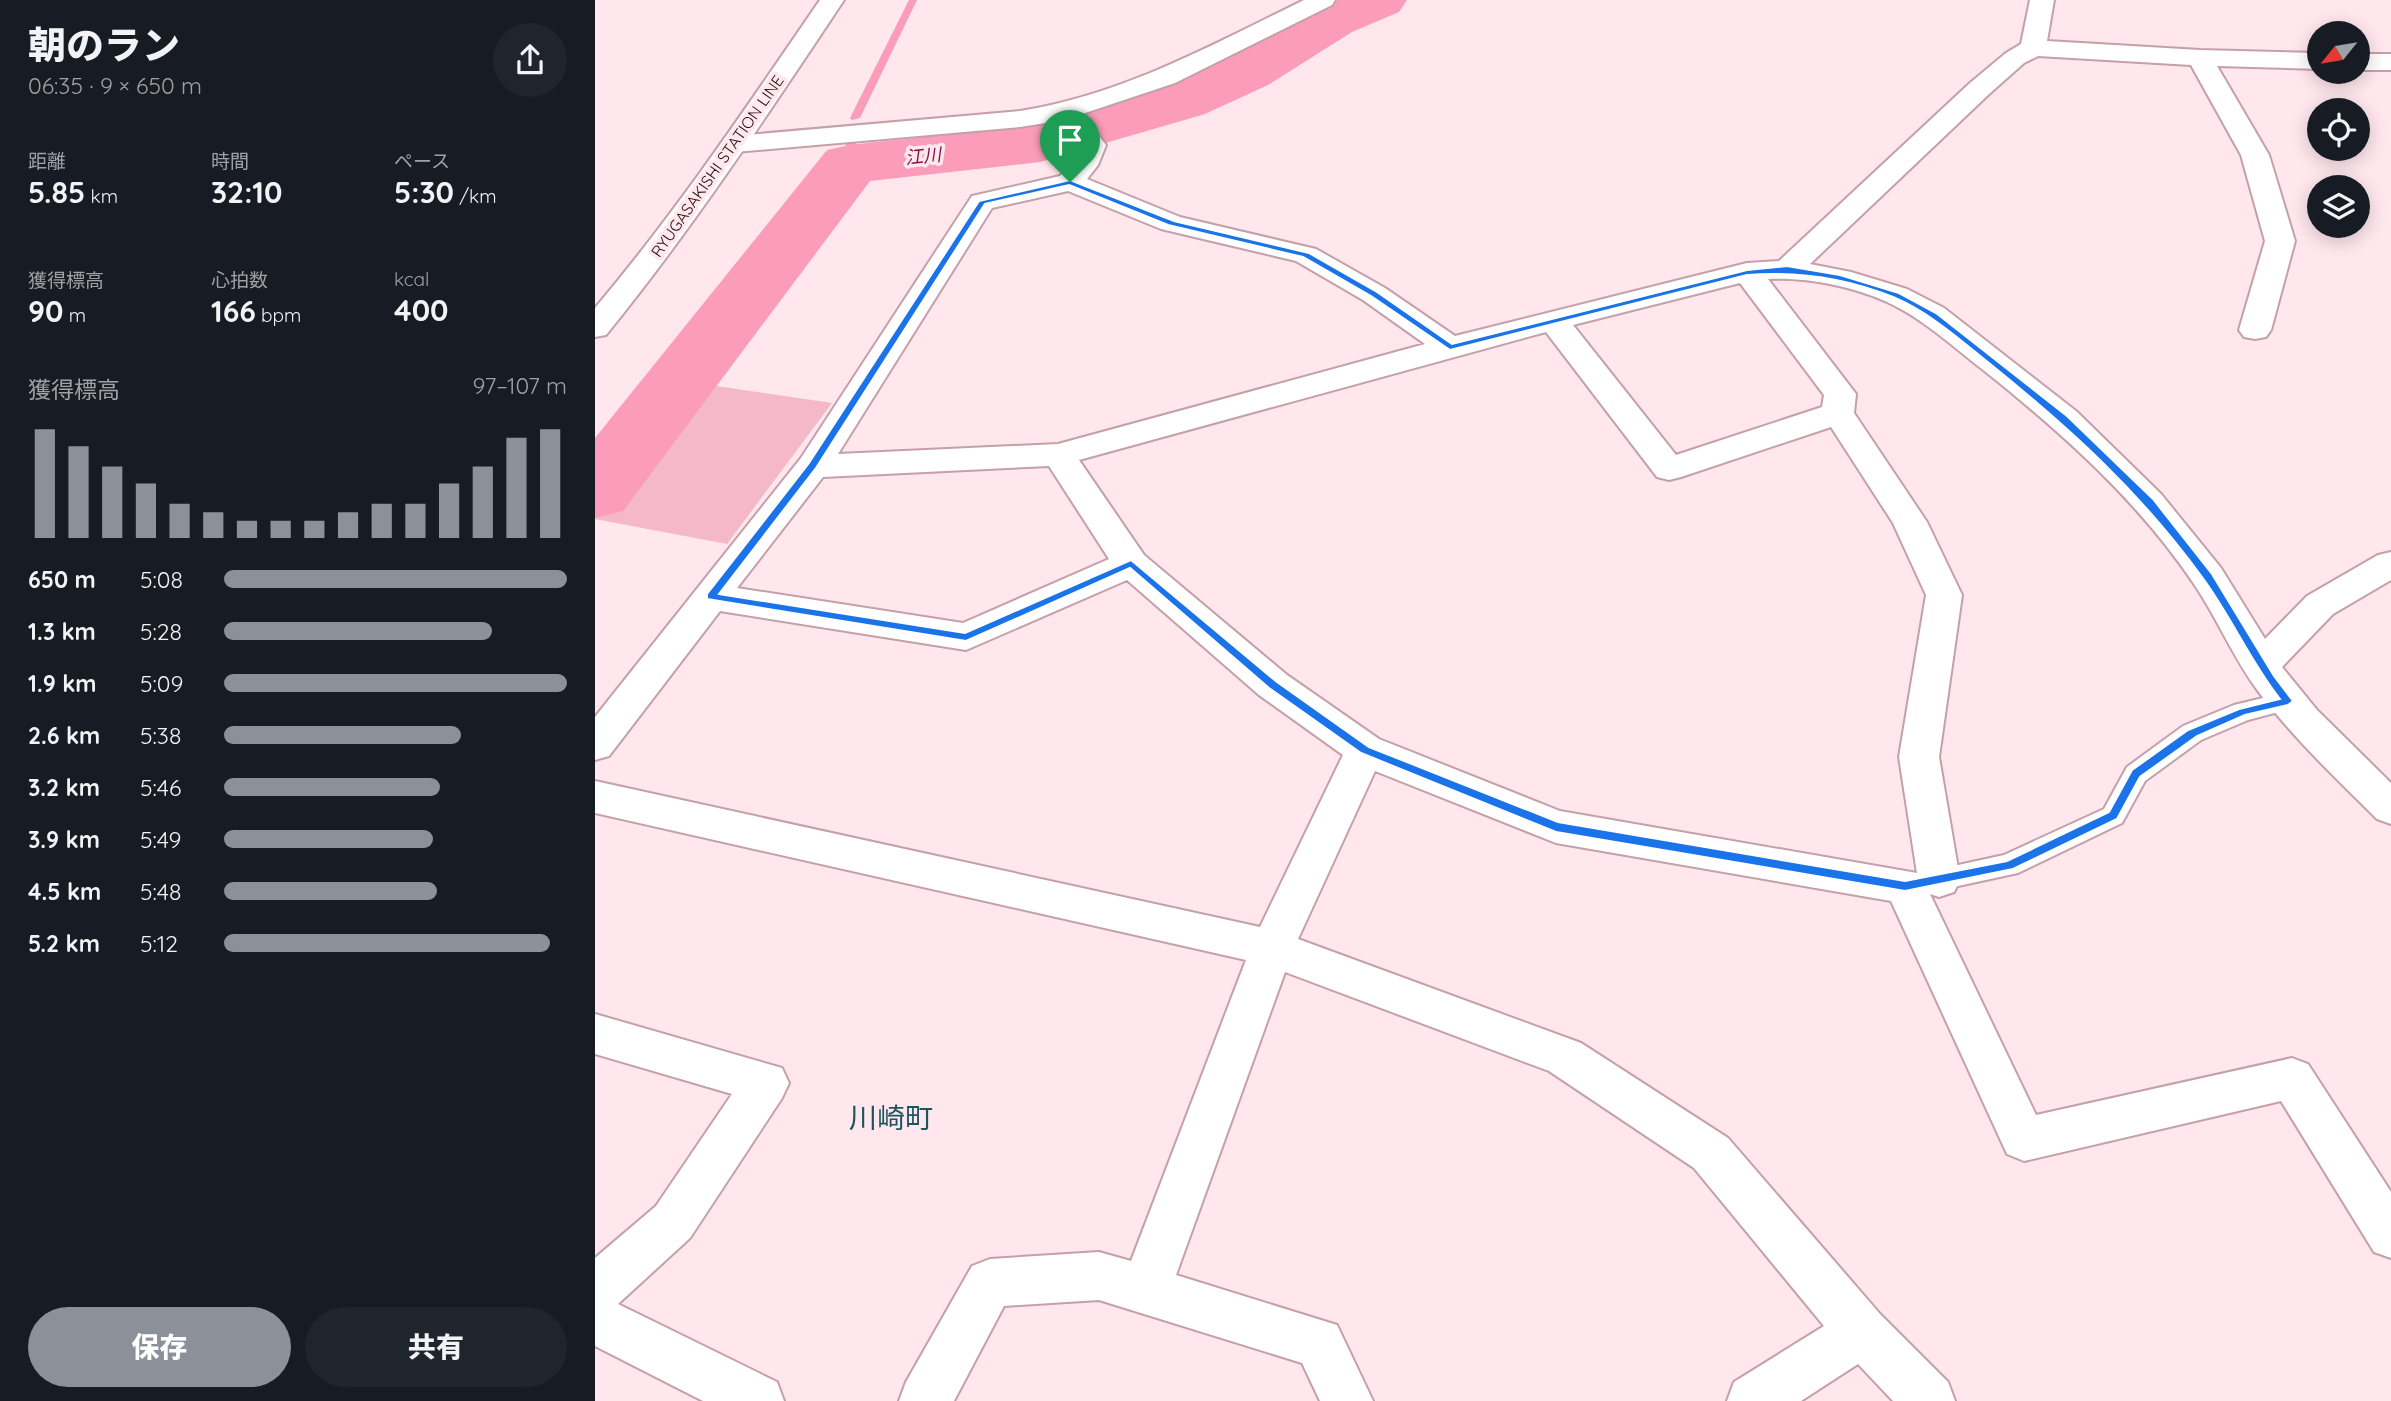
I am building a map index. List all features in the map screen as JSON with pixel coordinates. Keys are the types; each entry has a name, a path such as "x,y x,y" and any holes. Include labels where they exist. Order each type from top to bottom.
{"street":[{"name":"RYUGASAKISHI STATION LINE","path":"595,328 644,269 735,144 832,0"},
{"path":"735,144 1065,114 1166,77 1323,0"},
{"path":"2033,48 2042,0"},
{"path":"1787,269 1979,89 2015,58 2033,48 2200,58 2307,61"},
{"path":"2200,58 2255,155 2280,241 2255,330"},
{"path":"2370,62 2391,62"},
{"path":"1065,114 1092,145 1084,165 1070,182"},
{"path":"595,745 813,466 982,202 1070,182 1171,223 1306,255 1374,294 1450,347"},
{"path":"813,466 1058,455 1450,347 1747,272 1787,269 1840,278 1896,295 1933,315 2064,418 2149,502 2208,577 2262,665 2303,720 2391,808"},
{"path":"1747,272 1840,394 1838,413 1910,522 1944,595 1919,757 1922,883 2024,1139 2292,1078 2391,1235"},
{"path":"1554,322 1669,469 1838,413"},
{"path":"1058,455 1131,564 1273,685 1365,750 1556,827 1922,883"},
{"path":"711,597 966,637 1131,564"},
{"path":"2262,665 2319,605 2390,566"},
{"path":"1145,1290 1272,948 1365,750"},
{"path":"595,797 1272,948 1565,1057 1711,1153 1862,1332 1929,1401"},
{"path":"595,1034 766,1083 673,1222 595,1291"},
{"path":"925,1401 990,1283 1098,1276 1319,1343 1347,1401"},
{"path":"595,1319 758,1401"},
{"path":"1753,1401 1862,1332"}],"lane":[{"path":"1922,883 2009,865 2113,816 2136,774 2193,733 2243,712 2288,701"}],"shaded area":[{"path":"689,382 832,403 727,544 595,519 595,504"}],"waterway":[{"path":"855,118 913,0"},
{"name":"江川","path":"595,492 850,164 1040,143 1183,101 1247,72 1332,20 1379,0"},
{"path":"850,164 851,143"}],"district":[{"name":"川崎町","path":"891,1117"}],"route":[{"path":"1070,182 1171,223 1306,255 1374,294 1450,347 1747,272 1787,269 1840,278 1896,295 1933,315 2064,418 2149,502 2208,577 2270,679 2288,701 2243,712 2193,733 2136,774 2113,816 2009,865 1905,886 1556,827 1365,750 1273,685 1131,564 966,637 711,597 813,466 982,202 1070,182"}]}
